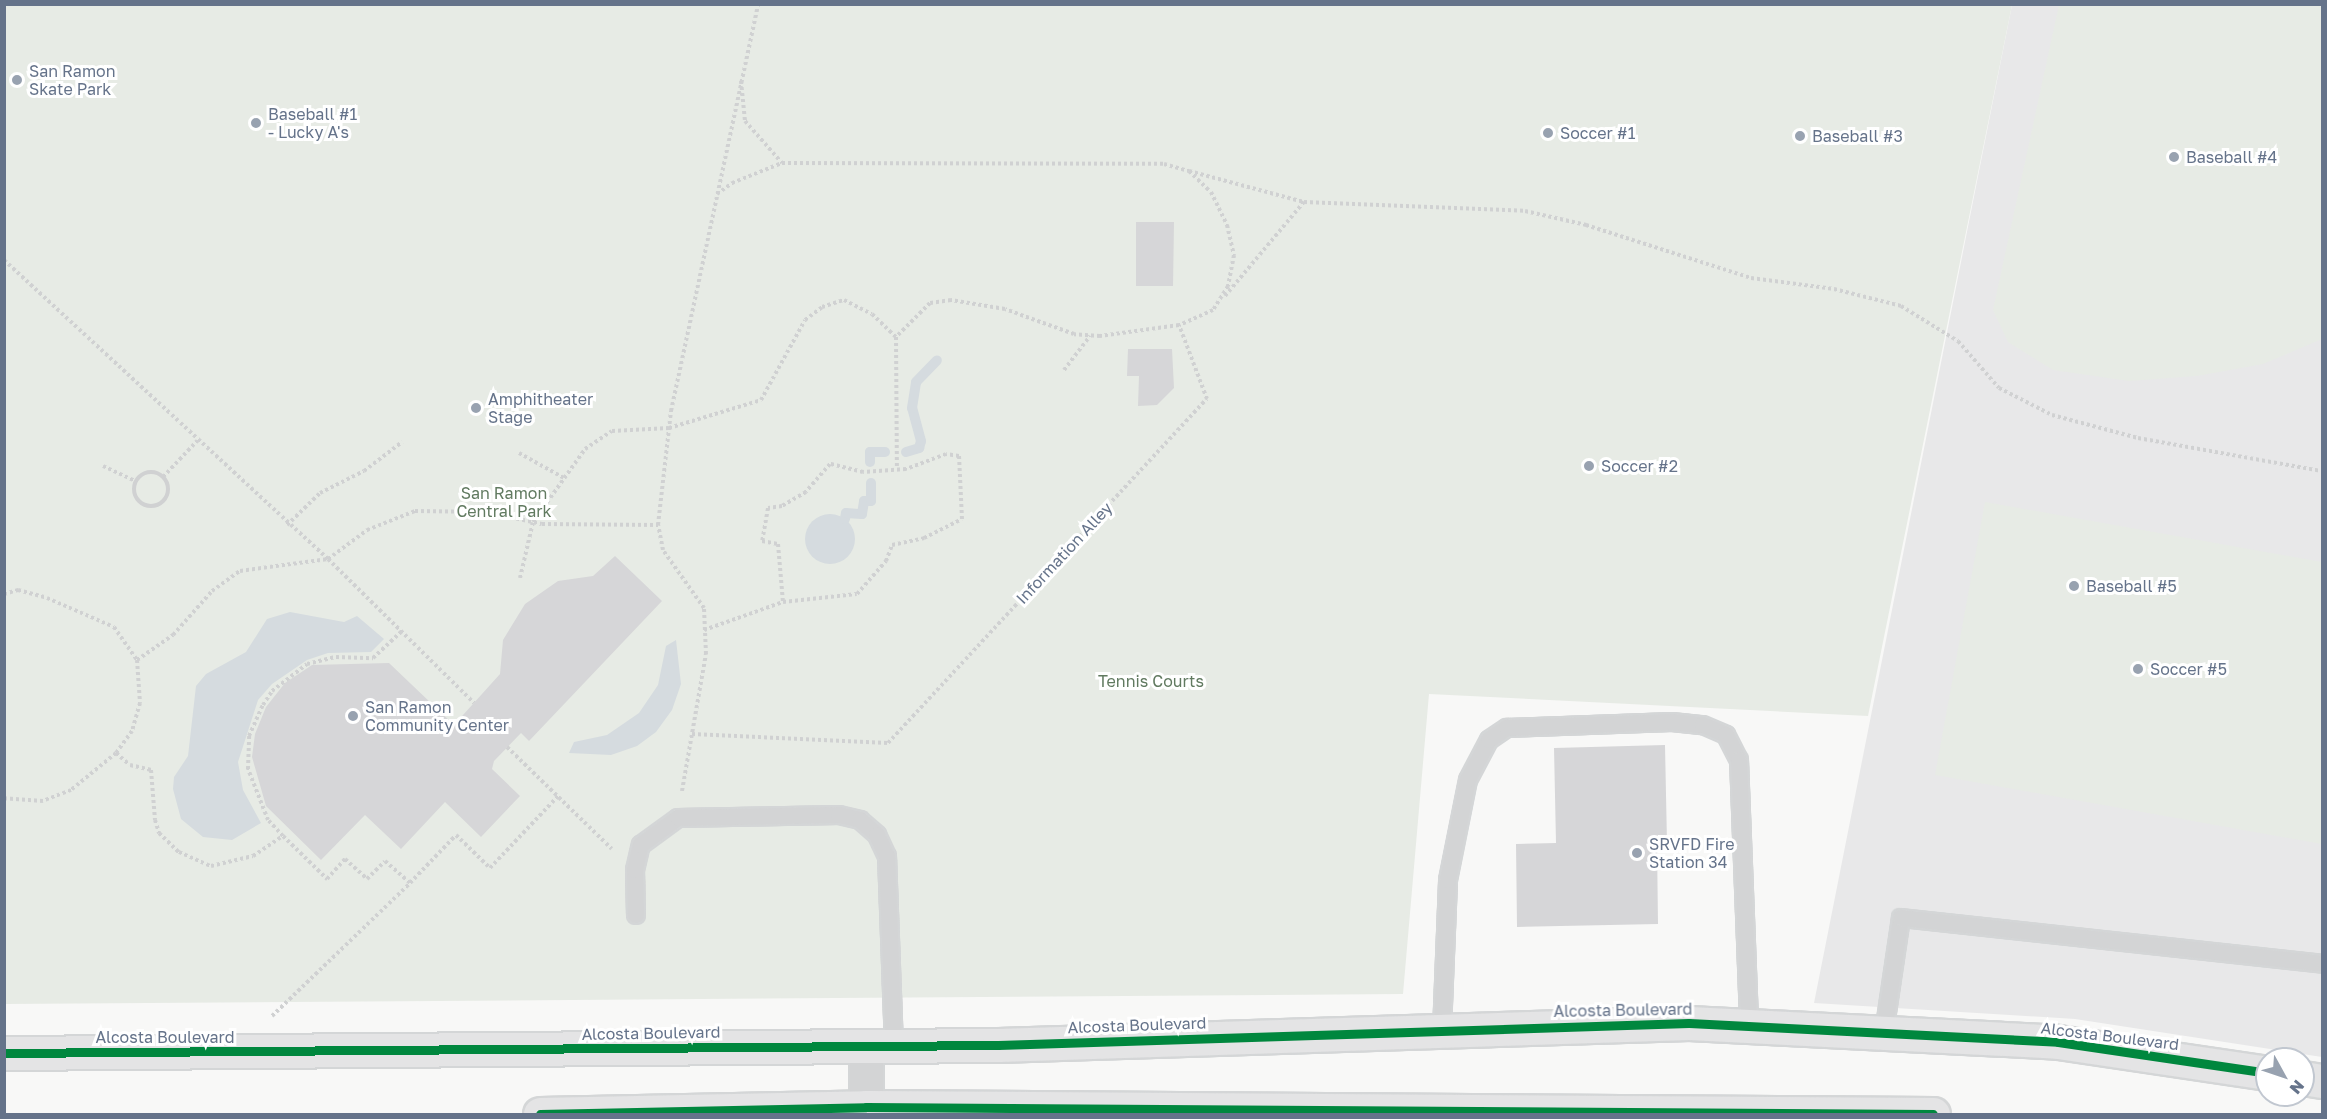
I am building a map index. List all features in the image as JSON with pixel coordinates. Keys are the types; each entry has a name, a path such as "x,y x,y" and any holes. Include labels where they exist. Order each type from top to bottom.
{"main road":[{"name":"Alcosta Boulevard","path":"4,1053 880,1046 1689,1023 2058,1042 2255,1071"},
{"path":"540,1114 866,1111 1933,1114"}],"street":[{"path":"866,1111 880,1046"}],"lane":[{"path":"1442,1031 1448,880 1468,780 1489,740 1507,728 1672,722 1702,725 1725,735 1739,760 1749,1026"},
{"path":"636,915 635,870 641,844 678,818 839,815 860,820 877,835 887,856 890,882 880,1046"},
{"path":"1884,1033 1901,918 2322,964"}],"path":[{"path":"678,818 706,654 704,608 663,550 658,525 669,428 716,195 758,4"},
{"path":"741,81 745,121 782,163"},
{"path":"716,195 732,183 782,163 1164,164 1304,202 1525,211 1586,225 1751,278 1834,289 1901,306 1958,341 1999,388 2052,416 2138,438 2322,471"},
{"path":"1189,171 1210,192 1227,225 1234,255 1228,286 1213,310"},
{"path":"896,338 930,303 951,300 1005,309 1047,328 1090,335 1179,325 1213,310 1304,202"},
{"path":"4,260 286,525 328,559 474,703"},
{"path":"520,578 533,522 585,449 612,431 669,428 761,400 805,320 822,307 844,300 872,314 896,338 897,469"},
{"path":"1064,370 1090,335"},
{"path":"164,477 197,441"},
{"path":"286,525 320,493 364,471 402,442"},
{"path":"519,453 564,478"},
{"path":"704,630 783,602 857,594 886,561 892,545 924,538 962,519 959,456 946,454 897,469 863,471 830,464 806,492 782,506 768,508 762,541 778,544 783,602"},
{"path":"103,466 135,482"},
{"path":"135,482 148,472 164,477"},
{"path":"135,482 136,498 145,505 156,505 168,493 164,477"},
{"path":"137,660 173,635 212,591 240,571 328,559 367,530 415,511 487,512 533,522 658,525"},
{"path":"4,594 18,590 83,612 114,627 137,660 140,703 132,731 116,753 71,790 43,801 4,798"},
{"path":"402,631 374,658 329,658 307,664 272,691 249,736 248,769 268,820 327,879 345,859 367,879 385,861 410,883"},
{"path":"507,747 635,870"},
{"path":"116,753 130,765 151,770 159,832 190,860 211,866 231,863 253,856 283,836"},
{"path":"265,1022 410,883 456,835 490,868 558,796"}],"shaded area":[{"path":"2012,5 2322,5 2322,1057 2315,1056 2315,1047 2257,1047 2075,1019 1814,1003"},
{"path":"825,514 835,514 848,521 855,534 855,544 848,557 835,564 825,564 816,560 809,553 805,544 805,534 809,525 816,518"},
{"path":"290,612 344,622 357,616 384,639 371,652 328,653 307,660 272,684 258,700 238,762 243,790 261,823 232,840 203,837 181,819 173,789 174,777 188,756 196,686 206,674 246,652 267,619"},
{"path":"676,640 681,684 672,710 656,732 637,746 611,755 569,753 574,742 607,735 639,713 658,685 666,646"}],"green space":[{"name":"San Ramon Central Park","path":"4,5 2012,5 1868,716 1429,694 1403,994 5,1004"},
{"name":"Baseball #4","path":"2059,5 2322,5 2322,339 2263,364 2197,376 2129,381 2053,370 2008,342 1993,310"},
{"name":"Soccer #5","path":"1985,502 2322,562 2322,844 1935,775"}],"building":[{"path":"1136,222 1174,222 1173,286 1136,286"},
{"path":"1128,349 1172,349 1174,388 1157,405 1138,406 1139,376 1127,376"},
{"name":"San Ramon Community Center","path":"615,556 662,601 529,741 521,733 494,761 492,769 520,796 481,837 445,802 401,849 365,815 321,860 266,806 252,757 255,734 266,707 285,683 312,665 389,663 454,725 500,674 503,640 525,604 558,581 593,576"},
{"path":"1665,745 1667,843 1657,843 1658,924 1517,927 1516,844 1556,843 1554,748"}],"waterway":[{"path":"906,452 919,448 921,441 912,408 916,382 937,360"},
{"path":"870,462 870,452 885,452"},
{"path":"845,519 846,513 862,514 864,501 871,501 871,483"}],"cycle path":[{"path":"4,1053 998,1045 1689,1023 2058,1042 2255,1071"},
{"path":"540,1114 866,1107 1933,1114"}],"place":[{"name":"San Ramon Skate Park","path":"17,80"},
{"name":"Baseball #1 - Lucky A's","path":"256,123"},
{"name":"Soccer #1","path":"1548,133"},
{"name":"Baseball #3","path":"1800,136"},
{"name":"Baseball #4","path":"2174,157"},
{"name":"Amphitheater Stage","path":"476,408"},
{"name":"Soccer #2","path":"1589,466"},
{"name":"Baseball #5","path":"2074,586"},
{"name":"Soccer #5","path":"2138,669"},
{"name":"San Ramon Community Center","path":"353,716"},
{"name":"SRVFD Fire Station 34","path":"1637,853"}],"park label":[{"name":"Tennis Courts","path":"1151,681"}]}
